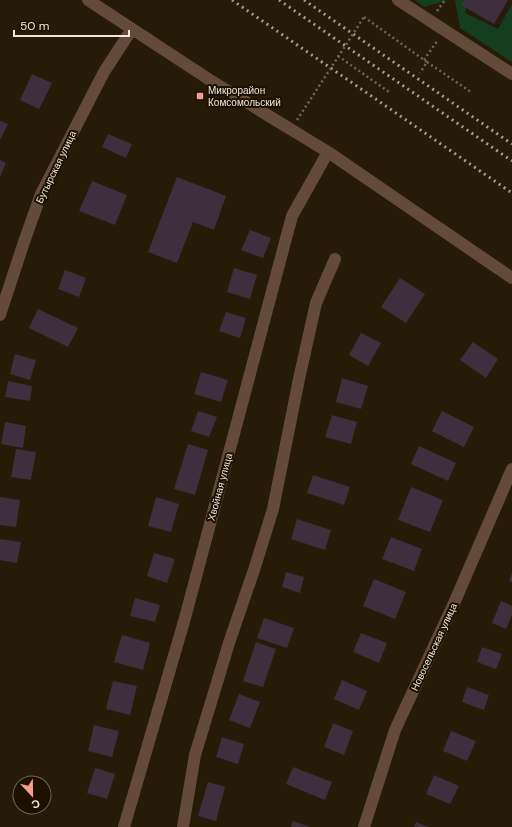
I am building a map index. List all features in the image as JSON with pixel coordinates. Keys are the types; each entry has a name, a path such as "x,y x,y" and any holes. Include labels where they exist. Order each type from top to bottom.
{"street":[{"path":"88,0 210,80 328,152 512,278"},
{"path":"398,0 512,74"},
{"name":"Бутырская улица","path":"0,315 41,194 104,72 132,29"},
{"name":"Хвойная улица","path":"124,827 185,618 292,216 328,152"},
{"path":"183,827 195,754 229,643 273,509 316,303 335,259"},
{"name":"Новосельская улица","path":"364,827 395,730 456,601 512,469"}],"path":[{"path":"297,120 364,16 471,92"},
{"path":"424,60 444,30"},
{"path":"338,56 389,92"},
{"path":"420,73 427,62"}],"green space":[{"path":"415,0 448,0 424,7"},
{"path":"455,0 468,0 465,13 498,29 512,4 512,62 460,28"}],"building":[{"path":"464,0 508,0 494,24 461,5"},
{"path":"32,74 52,83 39,109 20,100"},
{"path":"0,121 8,124 0,140"},
{"path":"108,134 132,144 126,158 102,147"},
{"path":"0,160 6,163 0,177"},
{"path":"177,177 226,196 214,230 193,222 177,263 148,252"},
{"path":"92,181 127,195 115,225 79,211"},
{"path":"250,230 271,238 263,258 241,250"},
{"path":"234,268 257,275 250,299 227,292"},
{"path":"65,270 86,278 79,297 58,289"},
{"path":"400,278 425,294 406,323 381,307"},
{"path":"38,309 78,328 68,347 29,328"},
{"path":"226,312 246,318 240,338 219,331"},
{"path":"361,333 381,343 368,366 349,355"},
{"path":"473,342 498,359 486,378 460,360"},
{"path":"15,354 36,360 30,380 10,374"},
{"path":"201,372 228,380 221,402 194,394"},
{"path":"342,378 368,386 361,409 336,402"},
{"path":"8,381 32,386 30,401 5,397"},
{"path":"198,411 217,417 209,437 191,431"},
{"path":"442,411 474,427 464,447 432,431"},
{"path":"332,415 357,422 351,444 325,437"},
{"path":"5,422 26,426 23,448 1,444"},
{"path":"188,444 208,450 195,495 174,489"},
{"path":"419,446 456,463 448,481 411,464"},
{"path":"16,449 36,452 31,480 11,477"},
{"path":"313,475 350,487 344,505 307,493"},
{"path":"411,487 443,500 430,532 398,520"},
{"path":"0,497 20,500 16,527 0,525"},
{"path":"156,497 179,504 171,532 148,526"},
{"path":"297,519 331,530 325,550 291,539"},
{"path":"391,537 422,549 414,571 382,559"},
{"path":"0,539 21,542 17,563 0,560"},
{"path":"154,553 175,559 167,583 147,576"},
{"path":"286,572 304,577 300,593 282,587"},
{"path":"512,573 512,582 509,581"},
{"path":"374,579 406,592 395,619 363,606"},
{"path":"135,598 160,605 155,622 130,616"},
{"path":"501,601 512,606 512,615 506,629 492,623"},
{"path":"264,618 294,628 287,648 257,638"},
{"path":"361,633 387,643 379,663 353,652"},
{"path":"122,635 150,643 143,670 114,662"},
{"path":"256,642 276,649 263,687 243,681"},
{"path":"482,647 502,654 496,669 477,662"},
{"path":"342,680 367,691 359,710 334,699"},
{"path":"113,681 137,686 130,715 106,709"},
{"path":"467,687 489,695 484,710 462,702"},
{"path":"239,694 260,702 250,728 229,720"},
{"path":"333,723 353,731 344,755 324,747"},
{"path":"94,725 119,731 112,757 88,751"},
{"path":"451,731 476,741 467,761 443,751"},
{"path":"222,737 244,744 238,764 216,757"},
{"path":"293,767 332,782 325,800 286,784"},
{"path":"95,768 115,774 107,799 87,793"},
{"path":"434,775 459,786 450,804 426,794"},
{"path":"208,782 225,787 216,821 198,816"},
{"path":"293,821 310,827 291,827"},
{"path":"416,822 428,827 414,827"}],"railway":[{"path":"232,0 512,193"},
{"path":"279,0 512,161"},
{"path":"304,0 512,144"}],"place":[{"name":"Микрорайон Комсомольский","path":"200,96"}]}
